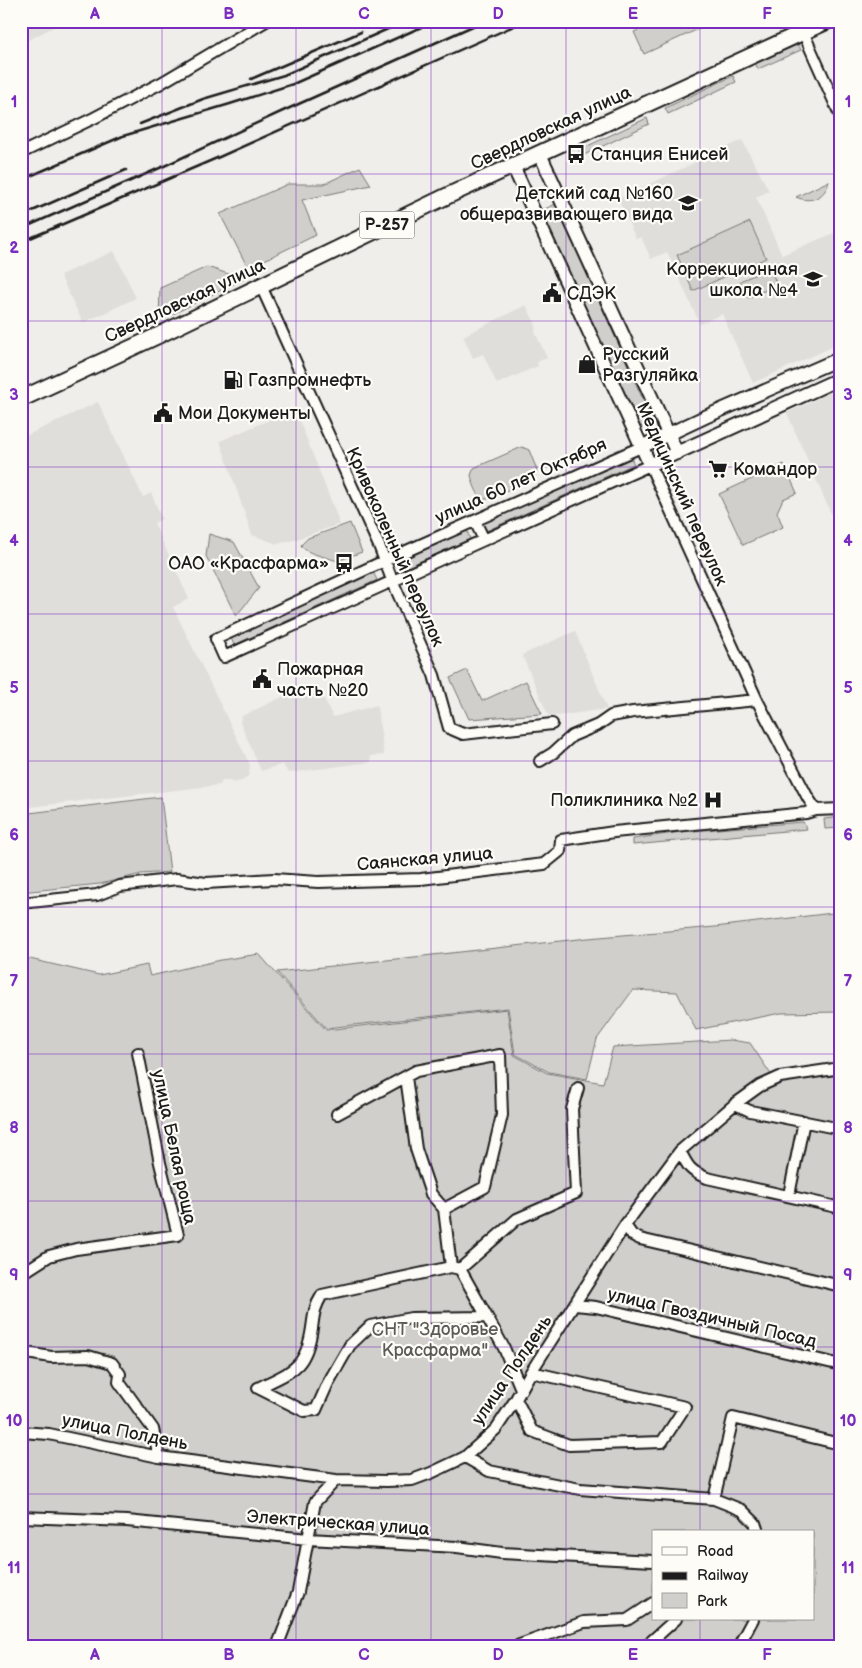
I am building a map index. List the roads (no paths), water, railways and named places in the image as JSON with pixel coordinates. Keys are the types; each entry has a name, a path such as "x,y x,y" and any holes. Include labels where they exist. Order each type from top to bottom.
{"highway":[{"name":"Свердловская улица","path":"21,399 437,201 826,21"}],"main road":[{"name":"Медицинский переулок","path":"540,154 677,453"},
{"name":"Медицинский переулок","path":"513,166 650,465"},
{"name":"улица 60 лет Октября","path":"641,447 841,358"},
{"path":"650,465 841,378"}],"street":[{"path":"21,153 161,83 266,21"},
{"path":"803,32 841,117"},
{"name":"Кривоколенный переулок","path":"261,286 376,539 434,675 448,728 463,734 552,724"},
{"name":"улица 60 лет Октября","path":"392,580 224,657 216,639 384,561 641,447"},
{"path":"392,580 650,465"},
{"name":"Медицинский переулок","path":"650,465 757,700 816,810"},
{"path":"475,522 484,540"},
{"path":"540,761 553,753 572,736 598,725 611,716 633,712 757,700"},
{"path":"816,810 841,809"},
{"name":"Саянская улица","path":"21,903 97,895 120,886 177,880 206,883 274,879 318,882 421,879 544,864 560,851 561,840 614,832 806,813 816,810"},
{"name":"улица Белая роща","path":"21,1274 49,1256 76,1249 178,1235 160,1163 138,1053"},
{"path":"337,1114 416,1071 500,1056 502,1115 485,1187 444,1209"},
{"name":"улица Полдень","path":"21,1432 49,1434 159,1457 336,1480 412,1480 431,1473 465,1457 496,1429 625,1225 680,1151 735,1104 760,1086 780,1077 841,1068"},
{"path":"406,1077 416,1148 432,1194 444,1209 456,1268 504,1348 522,1390"},
{"path":"487,1317 411,1318 370,1326 350,1345 328,1382 316,1410 304,1410 258,1388 295,1369 310,1347 316,1305 322,1296 456,1268 517,1219 576,1193 572,1109 578,1088"},
{"path":"735,1104 750,1111 841,1129"},
{"path":"789,1195 804,1121"},
{"path":"680,1151 688,1166 694,1173 701,1176 841,1208"},
{"path":"625,1225 632,1235 640,1239 841,1286"},
{"name":"улица Гвоздичный Посад","path":"575,1305 596,1307 841,1365"},
{"path":"21,1352 51,1357 88,1356 112,1363 120,1374 119,1382 153,1429 159,1457"},
{"path":"516,1399 532,1431 569,1445 662,1442 685,1407 531,1372"},
{"path":"714,1498 733,1418 840,1444"},
{"path":"465,1457 489,1471 580,1489 714,1498 742,1510 755,1523 757,1530"},
{"path":"276,1647 298,1592 315,1502 336,1480"},
{"name":"Электрическая улица","path":"21,1517 135,1522 308,1538 652,1561"},
{"path":"514,1647 584,1622 626,1620 652,1604"},
{"path":"645,1647 675,1620"},
{"path":"738,1647 752,1620"}],"railway":[{"path":"140,124 203,99 284,75 406,21"},
{"path":"21,180 123,136 293,84 435,21"},
{"path":"21,229 484,21"},
{"path":"21,242 217,158 525,21"},
{"path":"251,79 361,32"},
{"path":"21,216 126,170"}],"place":[{"name":"Станция Енисей","path":"576,154"},
{"name":"Детский сад №160 общеразвивающего вида","path":"688,203"},
{"name":"Коррекционная школа №4","path":"813,279"},
{"name":"СДЭК","path":"552,293"},
{"name":"Русский Разгуляйка","path":"587,364"},
{"name":"Газпромнефть","path":"233,380"},
{"name":"Мои Документы","path":"163,413"},
{"name":"Командор","path":"718,469"},
{"name":"ОАО «Красфарма»","path":"344,563"},
{"name":"Пожарная часть №20","path":"262,679"},
{"name":"Поликлиника №2","path":"713,800"}],"park label":[{"name":"СНТ \"Здоровье Красфарма\"","path":"435,1339"}]}
